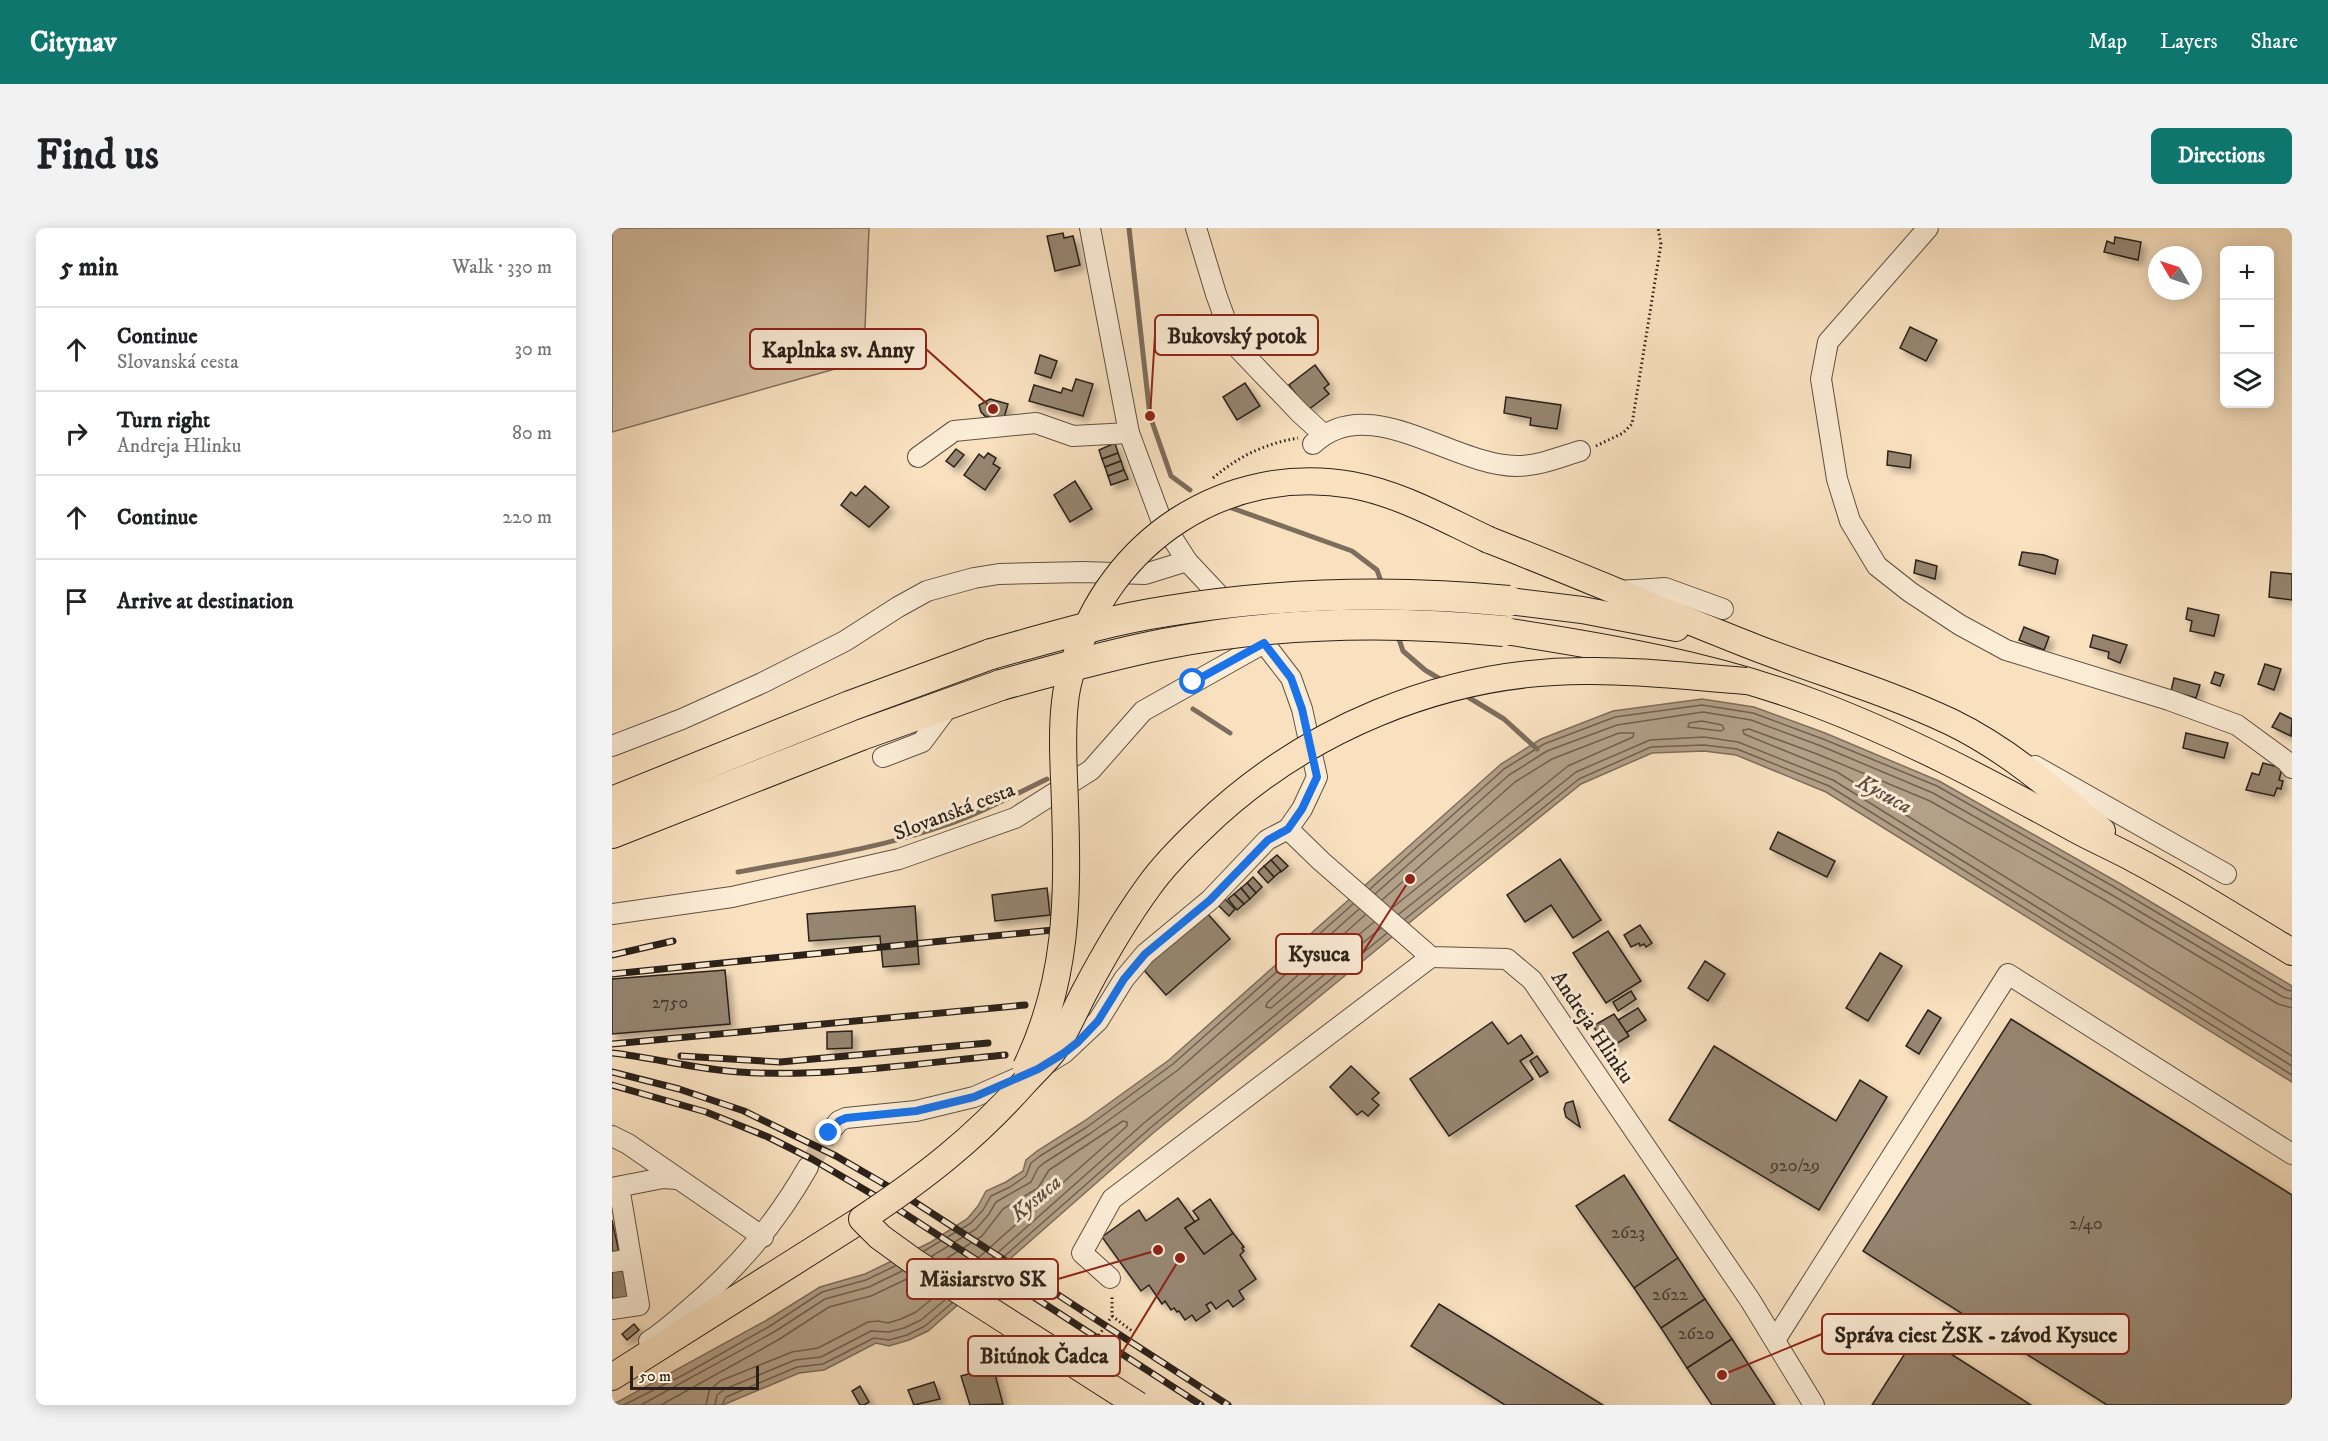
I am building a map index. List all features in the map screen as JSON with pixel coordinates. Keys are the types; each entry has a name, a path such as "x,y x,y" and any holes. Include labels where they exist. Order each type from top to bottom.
{"highway":[{"path":"612,802 850,706 991,654 1081,629 1167,611 1243,602 1389,594 1459,596 1509,601"},
{"path":"612,832 952,702 1088,660 1167,644 1249,632 1320,626 1391,624 1453,626 1504,631"}],"main road":[{"path":"1010,1099 1040,1037 1053,999 1062,959 1067,865 1065,701 1079,646 1100,600 1130,559 1166,528 1205,505 1246,489 1289,482 1330,482 1380,492 1409,502 1489,540 1761,650 1823,671 1951,722 1995,747 2068,802 2137,860"},
{"path":"1509,601 1658,623 1761,650"},
{"path":"1504,631 1591,644 1654,657 1746,681 1816,704 1890,733 1995,784 2076,830 2137,860 2292,952"},
{"path":"613,1365 862,1218 905,1190 966,1143 1010,1099 1053,1050 1100,962 1150,884 1181,849 1217,814 1260,778 1302,751 1346,727 1391,708 1439,691 1488,680 1583,671 1746,681"},
{"path":"862,1218 880,1237 929,1272 1138,1405"}],"street":[{"path":"829,1133 839,1121 846,1118 916,1111 974,1097 1038,1069 1064,1053 1098,1021 1124,979 1145,954 1210,900 1268,840 1288,829 1302,809 1317,777 1305,720 1291,678 1264,643 1187,561 1162,522 1129,433 1090,228"},
{"path":"1196,228 1234,345 1300,413 1318,439 1335,428 1349,424 1372,424 1469,457 1517,466 1546,462 1580,451"},
{"path":"1928,228 1828,342 1821,379 1837,479 1851,521 1877,566 1910,592 1960,625 2006,650 2169,700 2237,725 2286,761 2292,768"},
{"path":"918,458 954,431 1036,423 1073,436 1129,433"},
{"path":"612,746 671,724 762,683 844,641 927,591 974,578 999,574 1083,572 1145,574 1187,561"},
{"path":"1619,591 1665,588 1724,609"},
{"name":"Slovanská cesta","path":"612,914 732,897 899,859 1016,818 1091,770 1143,711 1264,643"},
{"path":"883,757 922,742 952,702"},
{"path":"1951,722 2077,788 2226,874"},
{"path":"1110,1278 1082,1253 1112,1199 1425,951 1321,861 1288,829"},
{"name":"Andreja Hlinku","path":"1425,951 1507,959 1532,980 1750,1300 1814,1405"},
{"path":"1775,1340 2008,974 2292,1154"},
{"path":"620,1140 763,1237"},
{"path":"612,1309 639,1305 621,1260 619,1226 621,1186 633,1167 620,1140"},
{"path":"613,1365 656,1336 710,1292 763,1237 789,1201 808,1167"},
{"path":"621,1186 663,1178 677,1179"}],"path":[{"path":"1580,451 1606,443 1623,433 1632,424 1661,244 1658,228"},
{"path":"1207,483 1234,460 1272,443 1318,439"},
{"path":"1091,1356 1091,1347 1112,1316 1110,1278"},
{"path":"1112,1316 1132,1331"}],"shaded area":[{"path":"612,228 869,228 864,353 849,365 612,432"}],"water":[{"path":"1702,699 1754,707 1825,733 1939,781 2119,883 2292,986 2292,1082 1826,792 1736,755 1704,751 1652,753 1581,784 1152,1134 928,1331 889,1346 876,1343 824,1370 799,1373 723,1405 612,1405 767,1320 820,1287 865,1274 931,1242 967,1219 978,1206 986,1191 1023,1171 1026,1160 1037,1151 1083,1122 1169,1060 1501,764 1541,739 1613,711"}],"building":[{"path":"1063,233 1064,238 1073,236 1080,265 1055,271 1047,236"},
{"path":"2115,237 2141,242 2138,260 2104,252 2107,241 2114,244"},
{"path":"1910,327 1937,340 1926,361 1900,348"},
{"path":"1040,355 1057,361 1051,378 1035,373"},
{"path":"1315,365 1329,384 1324,388 1329,394 1308,410 1289,385"},
{"path":"1076,379 1093,384 1083,416 1029,401 1034,385 1061,393 1063,388 1072,391"},
{"path":"1245,383 1260,406 1237,420 1223,397"},
{"path":"1506,397 1561,405 1557,429 1530,425 1531,418 1504,413"},
{"path":"990,399 1008,404 1003,421 985,416 981,412 979,405"},
{"path":"1115,443 1118,453 1102,459 1099,450"},
{"path":"956,449 964,455 954,467 946,461"},
{"path":"1888,451 1911,455 1910,468 1887,465"},
{"path":"988,453 996,458 993,464 1000,468 985,490 964,475 979,454 984,458"},
{"path":"1118,453 1121,461 1105,467 1102,459"},
{"path":"1121,461 1124,470 1108,476 1105,467"},
{"path":"1124,470 1128,479 1111,485 1108,476"},
{"path":"1075,481 1092,509 1070,522 1054,495"},
{"path":"865,486 889,507 869,527 841,505 851,492 856,496"},
{"path":"2022,552 2044,555 2058,560 2055,574 2019,565"},
{"path":"1916,560 1937,566 1935,579 1914,573"},
{"path":"2271,572 2292,574 2292,600 2269,597"},
{"path":"2188,608 2219,615 2214,636 2190,631 2192,621 2186,619"},
{"path":"2024,627 2049,637 2044,650 2019,640"},
{"path":"2093,635 2127,645 2120,663 2108,658 2109,652 2090,647"},
{"path":"2265,664 2281,669 2274,690 2258,684"},
{"path":"2215,672 2224,675 2220,686 2211,683"},
{"path":"2174,678 2200,685 2196,698 2171,691"},
{"path":"2280,713 2292,719 2291,736 2272,727"},
{"path":"2186,733 2228,743 2224,758 2183,748"},
{"path":"2263,763 2282,768 2279,780 2283,781 2281,789 2277,788 2274,796 2246,790 2252,773 2259,775"},
{"path":"1778,832 1835,861 1827,877 1770,849"},
{"path":"1277,855 1288,866 1281,872 1271,860"},
{"path":"1560,859 1601,920 1573,938 1551,905 1525,922 1507,895"},
{"path":"1271,860 1281,871 1274,877 1264,866"},
{"path":"1264,866 1274,877 1268,883 1258,872"},
{"path":"1253,877 1262,887 1256,893 1247,883"},
{"path":"1247,883 1256,893 1250,899 1241,888"},
{"path":"1047,888 1050,915 995,921 992,895"},
{"path":"1241,888 1250,899 1244,904 1234,894"},
{"path":"1234,894 1244,904 1237,910 1228,899"},
{"path":"1225,899 1235,909 1229,916 1218,905"},
{"path":"915,906 919,964 883,967 880,936 809,941 807,914"},
{"path":"1207,913 1230,939 1166,995 1143,969"},
{"path":"1640,925 1652,943 1646,947 1644,944 1640,946 1639,943 1631,947 1624,935"},
{"path":"1608,931 1641,981 1606,1003 1573,953"},
{"path":"1880,953 1902,966 1868,1021 1846,1008"},
{"path":"1705,961 1725,974 1708,1001 1688,988"},
{"path":"725,970 730,1024 612,1034 612,979"},
{"path":"1631,991 1636,999 1618,1011 1613,1002"},
{"path":"1638,1008 1646,1020 1626,1033 1618,1020"},
{"path":"1928,1010 1941,1018 1919,1054 1906,1046"},
{"path":"1614,1014 1629,1036 1608,1049 1593,1026"},
{"path":"2011,1019 2292,1195 2292,1405 2107,1405 1863,1251"},
{"path":"1492,1022 1508,1044 1521,1035 1533,1053 1520,1061 1533,1079 1449,1136 1410,1079"},
{"path":"852,1031 852,1048 827,1049 827,1032"},
{"path":"1714,1046 1836,1121 1860,1080 1887,1097 1819,1210 1669,1120"},
{"path":"1537,1056 1548,1072 1540,1077 1530,1061"},
{"path":"1351,1066 1379,1093 1372,1099 1379,1105 1368,1116 1362,1111 1357,1115 1330,1087"},
{"path":"1573,1101 1580,1127 1566,1117 1564,1109 1566,1103"},
{"path":"1624,1175 1678,1258 1634,1288 1576,1206"},
{"path":"1178,1198 1195,1222 1185,1228 1204,1254 1233,1233 1244,1247 1240,1255 1256,1279 1239,1291 1244,1299 1233,1307 1228,1300 1216,1309 1211,1302 1206,1305 1210,1311 1196,1321 1192,1315 1185,1320 1179,1311 1177,1312 1174,1308 1171,1310 1165,1301 1162,1304 1149,1285 1141,1291 1102,1237 1139,1210 1146,1221"},
{"path":"1210,1199 1233,1233 1204,1254 1185,1228 1199,1219 1193,1211"},
{"path":"612,1220 630,1304 614,1307 612,1296"},
{"path":"1678,1258 1705,1299 1661,1328 1634,1288"},
{"path":"1705,1299 1732,1339 1687,1368 1661,1328"},
{"path":"1439,1304 1603,1405 1505,1405 1411,1346"},
{"path":"634,1324 639,1330 627,1340 622,1334"},
{"path":"1918,1333 2031,1405 1872,1405"},
{"path":"1732,1339 1775,1405 1712,1405 1687,1368"},
{"path":"993,1367 1003,1404 970,1405 961,1376"},
{"path":"934,1382 940,1399 914,1405 908,1390"},
{"path":"860,1386 869,1402 864,1405 860,1405 852,1391"}],"waterway":[{"path":"1129,228 1150,416 1171,476 1190,490"},
{"path":"1226,506 1352,551 1377,570 1382,584"},
{"path":"1398,636 1403,651 1425,670 1445,682"},
{"path":"1463,694 1504,719 1537,749"},
{"path":"1193,709 1230,733"},
{"path":"738,872 842,853 918,834 970,816 1047,779"}],"tunnel":[{"path":"808,1167 829,1133"}],"railway":[{"path":"612,974 1053,930"},
{"path":"612,955 673,941"},
{"path":"612,1044 1025,1005"},
{"path":"681,1056 780,1062 988,1043"},
{"path":"612,1053 723,1071 772,1073 873,1069 1005,1055"},
{"path":"612,1072 679,1089 744,1111 836,1156 910,1199 1228,1405"},
{"path":"612,1085 706,1112 768,1137 812,1159 896,1208 1201,1405"}],"place":[{"name":"Kaplnka sv. Anny","path":"993,409"},
{"name":"Bukovský potok","path":"1150,416"},
{"name":"Kysuca","path":"1410,879"},
{"name":"Mäsiarstvo SK","path":"1158,1250"},
{"name":"Bitúnok Čadca","path":"1180,1258"},
{"name":"Správa ciest ŽSK - závod Kysuce","path":"1722,1375"}],"route":[{"path":"829,1133 839,1121 846,1118 916,1111 974,1097 1038,1069 1064,1053 1098,1021 1124,979 1145,954 1210,900 1255,851 1268,840 1288,829 1302,809 1317,777 1302,709 1291,678 1264,643 1193,682"}]}
